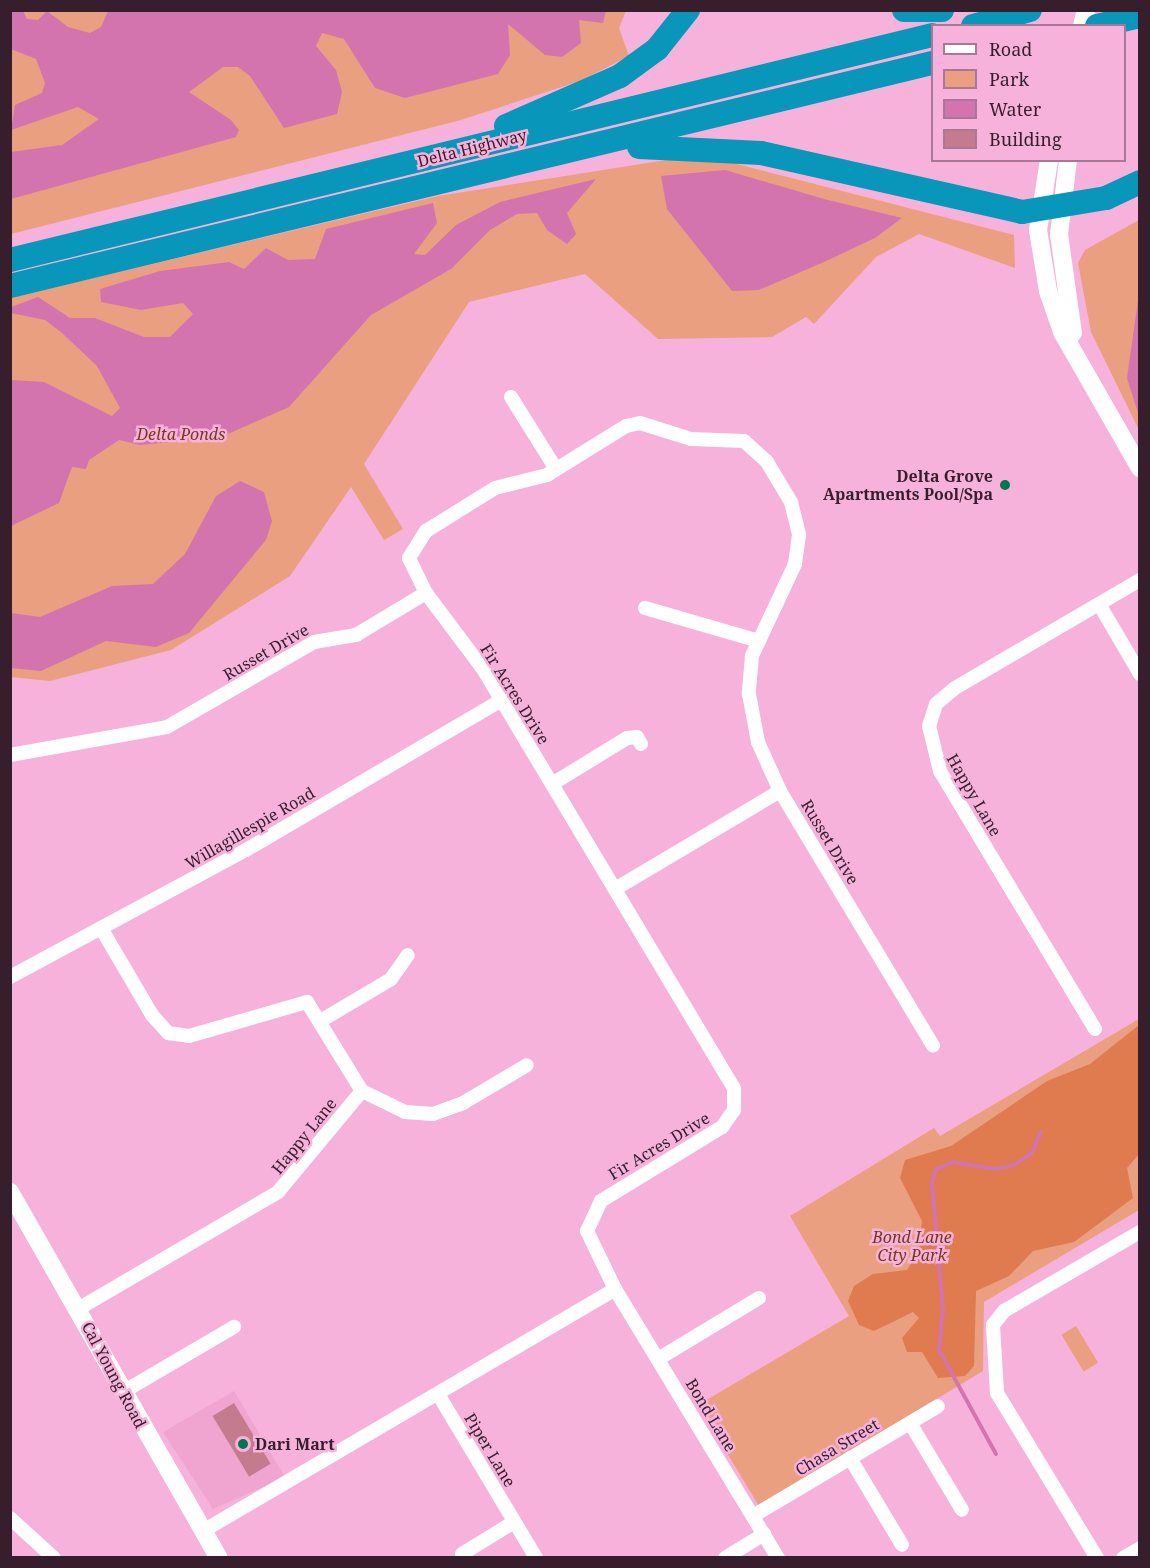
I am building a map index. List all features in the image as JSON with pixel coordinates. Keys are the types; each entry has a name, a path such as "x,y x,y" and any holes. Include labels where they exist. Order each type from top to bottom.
{"highway":[{"path":"427,159 620,76 657,49 688,10"},
{"path":"904,10 942,10"},
{"path":"980,24 1030,10"},
{"path":"1106,24 1140,16"},
{"name":"Delta Highway","path":"10,260 931,35"},
{"name":"Delta Highway","path":"10,286 595,148 931,64"},
{"path":"595,148 739,149 1049,210 1107,198 1140,182"}],"main road":[{"path":"1049,162 1048,291 1062,332 1140,468"},
{"path":"1049,210 1067,162"},
{"name":"Cal Young Road","path":"10,1192 219,1557"}],"street":[{"path":"510,397 556,469"},
{"name":"Russet Drive","path":"10,755 167,727 314,642 356,635 426,593 409,558 420,537 495,488 535,480 619,429 640,423 683,438 734,438 758,450 791,502 799,535 795,564 756,640 751,714 780,791 933,1046"},
{"name":"Happy Lane","path":"1095,1029 940,771 929,726 933,710 949,693 1140,580"},
{"name":"Fir Acres Drive","path":"426,593 501,700 726,1069 736,1099 722,1127 593,1210 590,1243 615,1289"},
{"path":"1099,604 1140,674"},
{"path":"645,608 756,640"},
{"name":"Willagillespie Road","path":"10,977 101,928 501,700"},
{"path":"552,784 627,738 637,737 641,744"},
{"path":"615,889 780,791"},
{"path":"101,928 152,1015 175,1036 301,1001 322,1020 362,1091 405,1112 433,1114 463,1104 527,1065"},
{"path":"322,1020 391,979 408,955"},
{"name":"Happy Lane","path":"78,1309 280,1191 362,1091"},
{"path":"1097,1557 997,1393 993,1325 1004,1311 1140,1232"},
{"path":"203,1531 615,1289"},
{"name":"Bond Lane","path":"615,1289 778,1557"},
{"path":"658,1359 759,1298"},
{"path":"123,1392 234,1327"},
{"name":"Piper Lane","path":"438,1394 536,1557"},
{"name":"Chasa Street","path":"753,1516 938,1406"},
{"path":"910,1423 962,1510"},
{"path":"850,1458 902,1545"},
{"path":"10,1518 54,1557"},
{"path":"462,1554 514,1522"},
{"path":"725,1557 764,1534"},
{"path":"1123,1557 1140,1548"}],"shaded area":[{"path":"1139,1025 1139,1154 1127,1168 1133,1198 1074,1242 1033,1251 1009,1276 976,1291 974,1366 965,1376 938,1378 922,1352 907,1352 902,1338 919,1318 913,1312 874,1331 859,1325 848,1301 854,1286 873,1274 907,1270 919,1251 922,1221 900,1178 905,1160 951,1146 1047,1081 1090,1064"},
{"path":"234,1391 285,1477 213,1509 163,1432"}],"green space":[{"path":"11,11 626,11 619,28 629,56 580,81 461,120 11,234"},
{"name":"Delta Ponds","path":"673,159 733,163 1014,235 1015,268 919,234 876,257 814,324 806,317 772,337 658,339 585,274 469,302 364,464 403,529 384,540 351,487 290,576 171,650 50,681 11,677 10,298 438,196"},
{"path":"1139,220 1139,430 1091,332 1078,263 1085,250"},
{"name":"Bond Lane City Park","path":"1139,1019 1139,1210 984,1302 983,1371 759,1506 698,1405 849,1316 790,1216 934,1128 940,1136"},
{"path":"1076,1326 1098,1363 1084,1372 1061,1335"}],"water":[{"path":"606,10 603,23 579,20 581,43 562,57 545,55 508,24 510,55 498,74 405,98 375,88 344,39 322,33 316,46 336,70 342,92 337,114 284,128 250,76 238,67 223,67 189,92 231,120 239,130 236,137 11,199 11,152 62,145 99,119 78,107 11,130 15,105 42,93 45,83 36,59 11,49 11,11 23,11 27,19 38,20 47,11 68,27 90,33 101,27 108,11"},
{"path":"725,170 824,199 902,218 875,238 759,290 732,291 667,209 661,176"},
{"path":"596,179 567,213 576,234 567,244 547,230 537,213 517,214 490,230 451,269 371,315 289,407 221,437 140,445 119,440 89,460 86,469 72,467 59,503 11,526 11,380 44,382 112,416 120,408 97,366 62,333 45,320 11,313 11,307 38,297 70,318 95,318 144,337 170,337 193,314 183,303 141,310 101,302 100,289 160,271 229,262 244,269 266,248 288,260 315,259 326,229 433,203 437,223 414,254 425,255 456,225 500,202"},
{"path":"1139,294 1139,416 1127,378"},
{"path":"240,481 264,492 272,521 266,540 189,633 156,647 106,641 41,671 11,668 11,613 40,617 112,586 153,584 185,554 216,496"}],"building":[{"name":"Dari Mart","path":"234,1403 271,1464 249,1477 213,1416"}],"waterway":[{"path":"996,1454 939,1350 943,1309 932,1183 936,1169 953,1162 995,1169 1014,1165 1032,1153 1041,1132"}],"place":[{"name":"Delta Grove Apartments Pool/Spa","path":"1005,485"},
{"name":"Dari Mart","path":"243,1444"}]}
